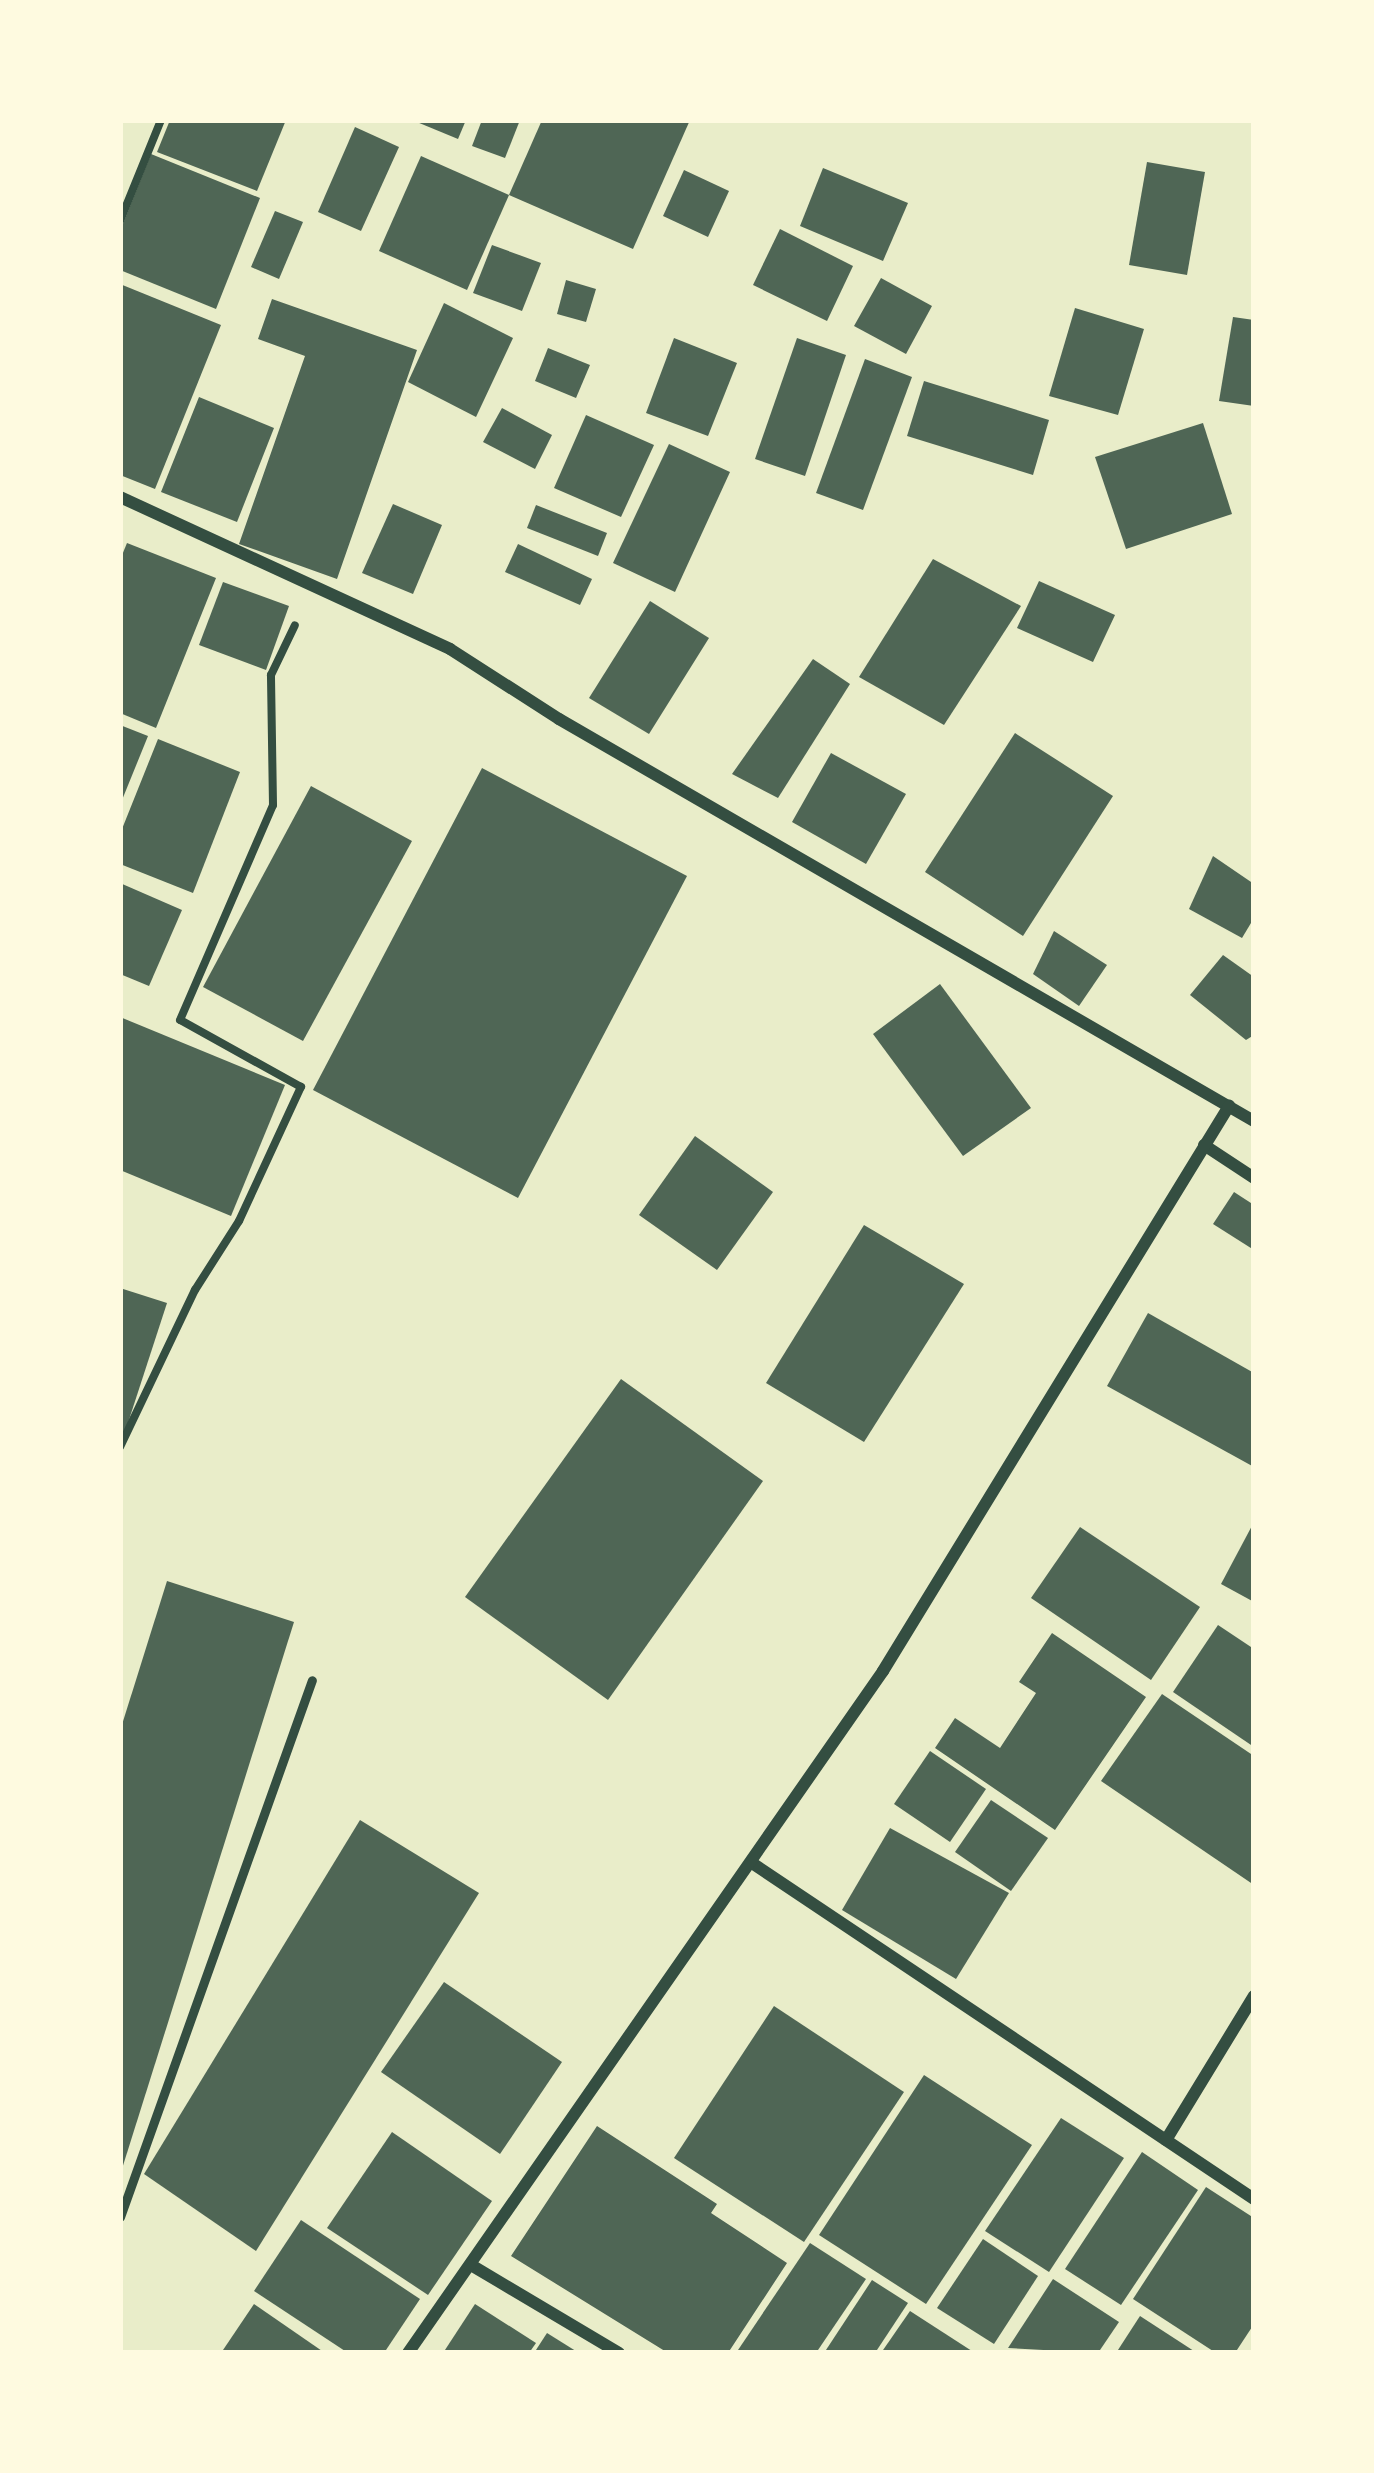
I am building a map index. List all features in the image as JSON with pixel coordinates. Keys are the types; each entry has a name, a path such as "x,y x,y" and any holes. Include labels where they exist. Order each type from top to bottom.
{"street":[{"path":"120,497 450,650 560,719 1254,1121"},
{"path":"408,2353 883,1671 1228,1106"},
{"path":"1204,1145 1254,1178"},
{"path":"752,1863 1254,2200"},
{"path":"1166,2140 1254,1996"},
{"path":"471,2265 619,2353"}],"lane":[{"path":"120,2217 312,1680"}],"path":[{"path":"120,221 161,120"},
{"path":"120,1447 195,1290 239,1221 301,1087 180,1019 273,805 271,675 314,586"}],"building":[{"path":"170,120 286,120 257,191 157,152"},
{"path":"412,120 466,120 458,139"},
{"path":"482,120 520,120 505,158 472,146"},
{"path":"542,120 690,120 633,249 509,195"},
{"path":"355,127 399,147 361,231 318,212"},
{"path":"151,154 260,198 216,309 120,270 120,231"},
{"path":"421,156 509,195 467,290 379,251"},
{"path":"1147,162 1205,172 1187,275 1129,265"},
{"path":"823,168 908,203 883,261 800,226"},
{"path":"684,170 729,191 708,237 663,216"},
{"path":"275,211 303,222 279,279 251,267"},
{"path":"780,229 853,266 827,321 753,285"},
{"path":"492,245 541,263 522,311 473,293"},
{"path":"881,278 932,306 906,354 854,326"},
{"path":"566,280 596,289 586,322 557,314"},
{"path":"120,284 221,325 155,489 120,475"},
{"path":"272,299 417,350 337,579 239,544 305,356 258,339"},
{"path":"444,303 513,338 476,417 408,382"},
{"path":"1075,308 1144,329 1118,415 1049,396"},
{"path":"1233,317 1254,320 1254,406 1219,401"},
{"path":"674,338 737,363 708,436 646,413"},
{"path":"797,338 846,355 805,476 755,459"},
{"path":"548,348 590,365 576,398 535,381"},
{"path":"865,359 912,377 863,510 816,493"},
{"path":"924,381 1049,420 1033,475 907,436"},
{"path":"199,397 274,428 237,522 161,492"},
{"path":"502,408 552,435 535,469 483,442"},
{"path":"586,415 654,445 621,517 554,488"},
{"path":"1203,423 1232,514 1126,549 1095,457"},
{"path":"669,444 730,472 675,592 613,563"},
{"path":"393,504 442,525 413,594 362,573"},
{"path":"536,505 607,533 598,556 527,528"},
{"path":"127,543 216,578 156,728 120,713 120,560"},
{"path":"518,544 592,579 580,605 505,572"},
{"path":"933,559 1021,606 944,725 859,677"},
{"path":"1039,581 1115,615 1093,662 1017,628"},
{"path":"223,582 289,606 266,670 199,645"},
{"path":"650,601 709,638 649,734 589,698"},
{"path":"813,659 850,684 778,798 732,774"},
{"path":"120,725 148,736 120,805"},
{"path":"1015,733 1113,796 1023,936 925,872"},
{"path":"158,739 240,772 193,893 120,864 120,834"},
{"path":"831,753 906,794 866,864 792,822"},
{"path":"482,768 687,876 518,1198 313,1090"},
{"path":"311,786 412,841 303,1041 203,987"},
{"path":"1213,856 1254,884 1254,918 1242,938 1189,909"},
{"path":"120,883 182,910 149,986 120,974"},
{"path":"1054,931 1107,965 1079,1006 1033,974"},
{"path":"1223,955 1254,977 1254,1035 1246,1040 1190,995"},
{"path":"940,984 1031,1108 963,1156 873,1034"},
{"path":"120,1017 285,1085 231,1216 120,1170"},
{"path":"695,1136 773,1192 717,1270 639,1215"},
{"path":"1234,1192 1254,1205 1254,1250 1213,1224"},
{"path":"864,1225 964,1284 864,1442 766,1383"},
{"path":"120,1288 167,1303 124,1435 120,1433"},
{"path":"1148,1313 1254,1373 1254,1467 1107,1386"},
{"path":"621,1379 763,1481 608,1700 465,1597"},
{"path":"1254,1522 1254,1602 1221,1584"},
{"path":"1080,1527 1200,1607 1151,1680 1031,1598"},
{"path":"167,1581 294,1622 121,2172 120,1731"},
{"path":"1218,1625 1254,1649 1254,1747 1173,1692"},
{"path":"1052,1633 1146,1697 1055,1830 935,1748 955,1718 1000,1748 1036,1693 1019,1682"},
{"path":"1162,1694 1254,1756 1254,1885 1101,1781"},
{"path":"930,1751 986,1789 950,1842 894,1804"},
{"path":"991,1800 1048,1838 1011,1891 955,1852"},
{"path":"360,1820 479,1893 256,2251 144,2174"},
{"path":"890,1828 1009,1893 956,1979 842,1910"},
{"path":"444,1982 562,2062 500,2154 381,2072"},
{"path":"774,2006 904,2092 804,2242 674,2158"},
{"path":"924,2075 1032,2145 926,2304 819,2235"},
{"path":"1061,2118 1124,2158 1049,2272 985,2231"},
{"path":"597,2126 717,2204 711,2213 787,2263 728,2353 668,2353 511,2256"},
{"path":"392,2132 492,2201 428,2295 327,2228"},
{"path":"1142,2152 1198,2190 1121,2305 1065,2269"},
{"path":"1206,2187 1254,2218 1254,2324 1235,2353 1216,2353 1133,2299"},
{"path":"301,2220 420,2299 384,2353 348,2353 254,2291"},
{"path":"983,2239 1038,2276 994,2344 937,2308"},
{"path":"810,2243 866,2279 816,2353 736,2353"},
{"path":"1053,2279 1119,2322 1098,2353 1008,2348"},
{"path":"872,2280 908,2303 875,2353 824,2353"},
{"path":"254,2304 325,2353 221,2353"},
{"path":"475,2304 536,2343 529,2353 443,2353"},
{"path":"910,2311 975,2353 881,2353"},
{"path":"1140,2316 1197,2353 1116,2353"},
{"path":"547,2333 579,2353 534,2353"}]}
